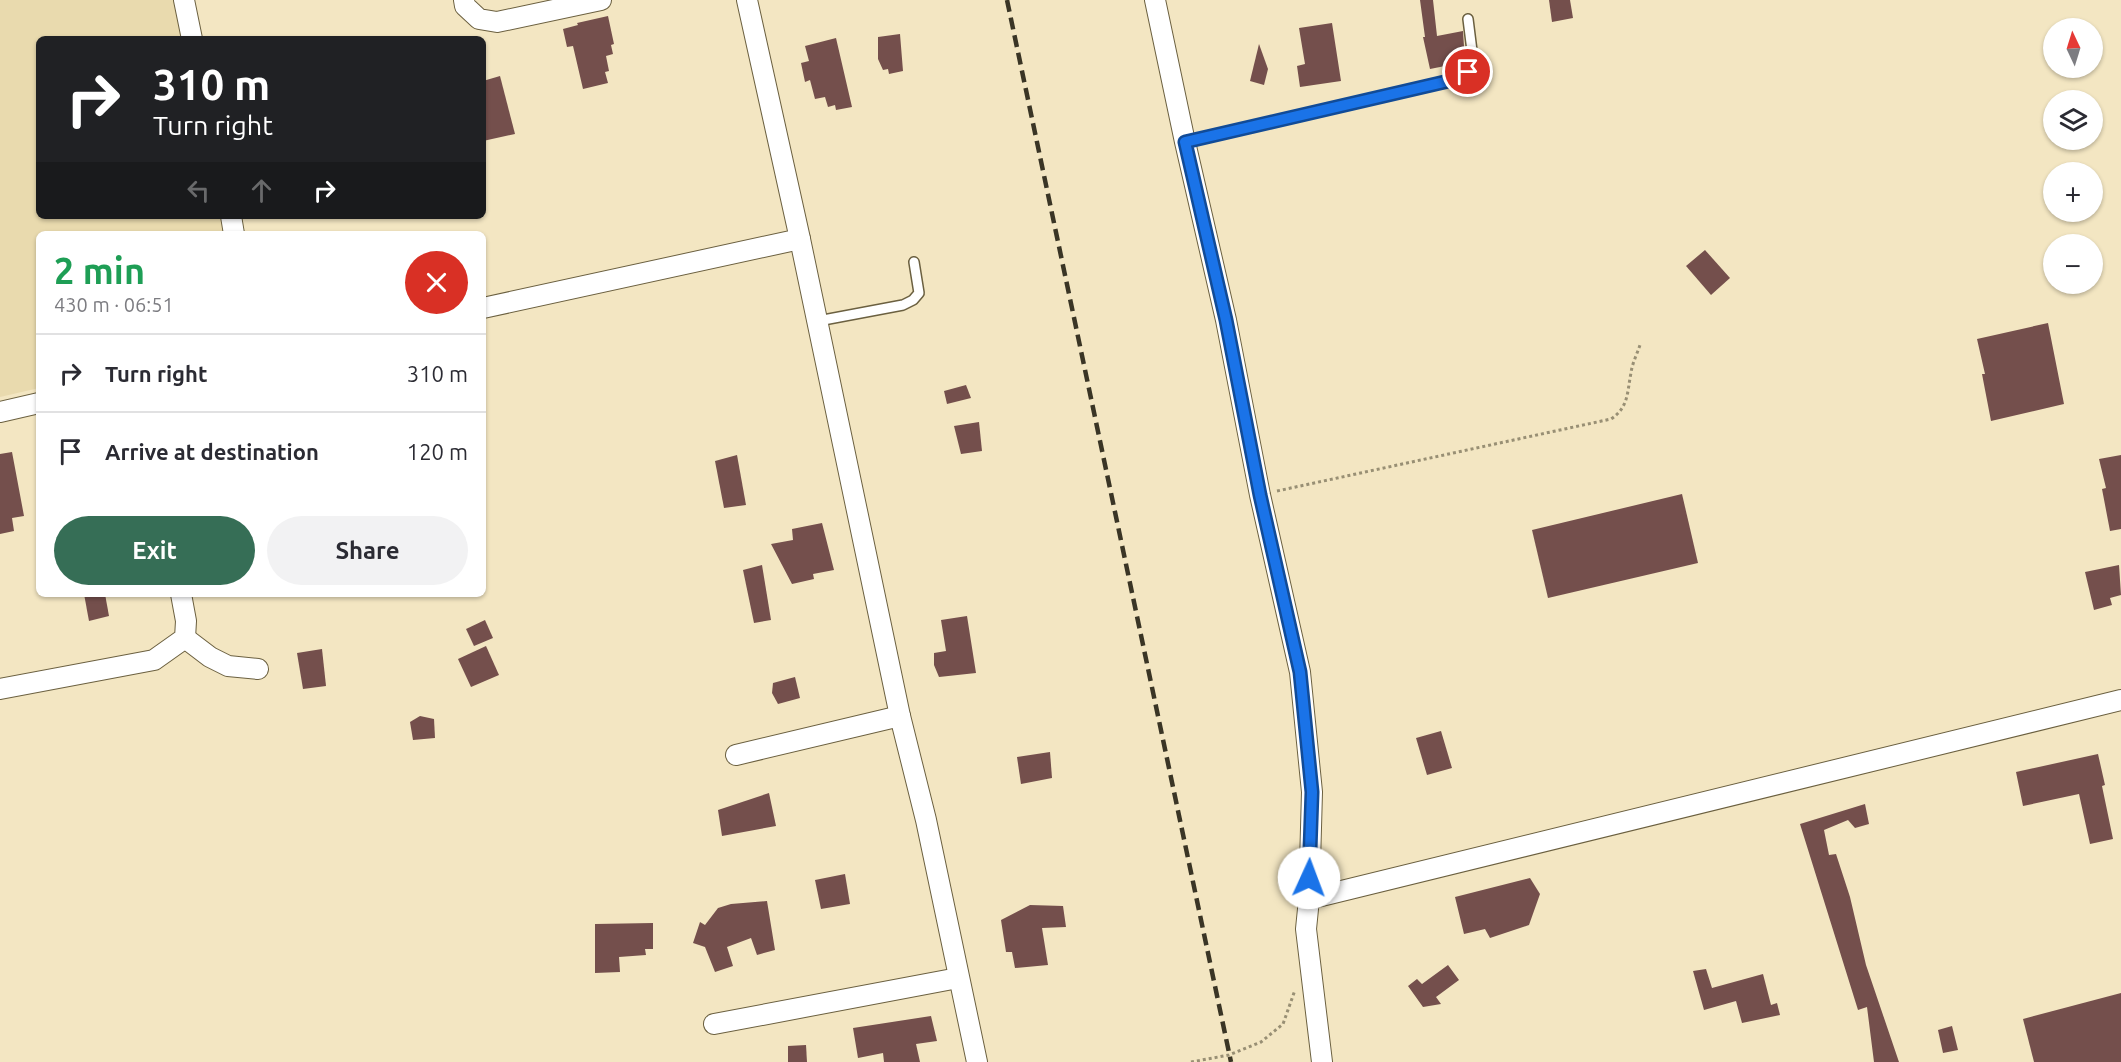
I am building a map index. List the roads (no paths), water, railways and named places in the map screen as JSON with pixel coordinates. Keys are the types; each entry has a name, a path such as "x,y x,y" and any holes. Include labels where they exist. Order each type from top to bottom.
{"street":[{"path":"184,0 191,36"},
{"path":"464,0 465,6 479,19 498,22 601,0"},
{"path":"747,0 818,321 900,716 926,820 976,1062"},
{"path":"1155,0 1226,320 1260,495 1300,672 1312,792 1306,929 1322,1062"},
{"path":"486,307 800,239"},
{"path":"0,412 36,404"},
{"path":"182,597 186,621 185,638"},
{"path":"185,638 210,657 228,666 258,669"},
{"path":"0,689 154,660 185,638"},
{"path":"1309,899 2121,700"},
{"path":"736,754 900,716"},
{"path":"714,1024 958,978"}],"lane":[{"path":"1185,142 1453,80 1468,72 1473,59 1468,19"},
{"path":"818,321 913,300 919,293 914,262"}],"railway":[{"path":"1007,0 1231,1062"}]}
